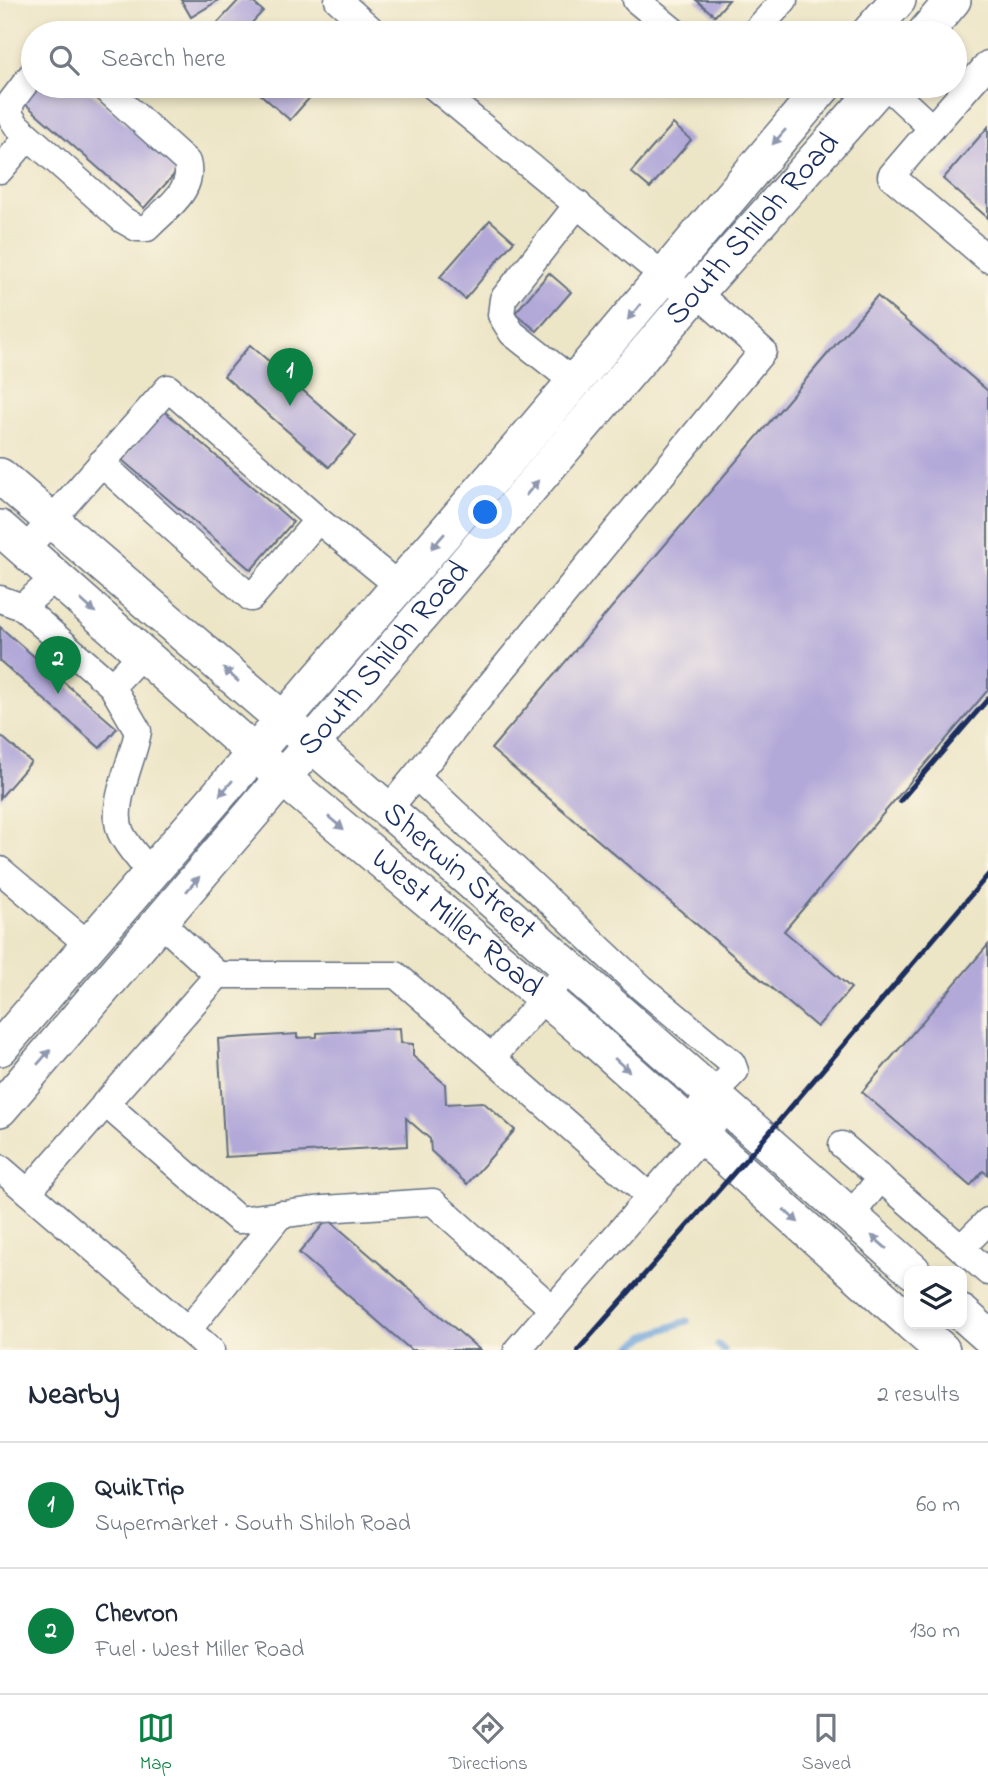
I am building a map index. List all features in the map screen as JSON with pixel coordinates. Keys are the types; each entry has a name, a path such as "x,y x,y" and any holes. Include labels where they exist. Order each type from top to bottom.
{"main road":[{"path":"880,21 898,0"},
{"path":"935,21 953,0"},
{"name":"South Shiloh Road","path":"0,1048 575,382 814,98"},
{"name":"South Shiloh Road","path":"0,1108 284,779 694,295 869,98"},
{"path":"0,476 53,519 311,745"},
{"name":"West Miller Road","path":"13,539 284,779 594,1040 904,1316"},
{"name":"Sherwin Street","path":"311,745 570,968 631,1000 719,1102 849,1217"},
{"path":"849,1217 907,1266"},
{"path":"967,1318 988,1336"},
{"name":"West Miller Road","path":"919,1329 942,1350"}],"street":[{"path":"338,0 362,21"},
{"path":"636,0 661,21"},
{"path":"765,21 784,0"},
{"path":"967,88 988,64"},
{"path":"21,88 10,102 9,114 28,137 123,220 137,228 147,228 188,186 191,175 187,162 116,98"},
{"path":"387,811 763,351 694,295 664,275 448,98"},
{"path":"900,98 932,128"},
{"path":"958,98 891,176 988,260"},
{"path":"0,170 28,137"},
{"path":"575,382 512,333 500,315 503,299 578,204"},
{"path":"13,539 53,519 168,387 318,520 399,586"},
{"path":"101,463 251,598 318,520"},
{"path":"56,577 11,603 112,686 138,731 133,761 117,797 120,832 151,874"},
{"path":"112,686 142,654"},
{"path":"416,776 631,1000 594,1040"},
{"path":"0,870 89,945"},
{"path":"160,922 218,975 396,975 649,1196"},
{"path":"492,1058 570,968"},
{"path":"27,1192 218,975"},
{"path":"517,1350 649,1196 694,1129 719,1102"},
{"path":"106,1103 239,1220 433,1202 553,1309"},
{"path":"842,1145 988,1272"},
{"path":"0,1168 211,1350"},
{"path":"849,1217 881,1178"},
{"path":"188,1330 281,1214"},
{"path":"961,1248 988,1221"}],"building":[{"path":"181,0 219,0 191,17"},
{"path":"239,0 250,0 263,11 254,21 219,21"},
{"path":"696,0 729,0 715,16"},
{"path":"26,98 97,98 179,169 144,208 23,102"},
{"path":"265,98 309,98 290,120"},
{"path":"673,124 691,140 650,188 631,172"},
{"path":"988,127 988,218 943,179"},
{"path":"490,220 514,241 465,299 440,277"},
{"path":"549,273 571,292 537,331 515,313"},
{"path":"877,296 988,391 988,690 784,931 851,988 817,1027 491,749"},
{"path":"250,345 356,436 329,467 224,376"},
{"path":"164,411 293,522 251,570 122,460"},
{"path":"0,627 117,728 100,748 0,661"},
{"path":"0,735 31,762 0,798"},
{"path":"988,945 988,1175 983,1171 970,1186 862,1092"},
{"path":"400,1028 401,1043 413,1044 413,1056 445,1084 446,1104 483,1102 515,1130 467,1184 431,1151 430,1139 406,1118 407,1146 225,1157 218,1039 297,1034 297,1038 317,1037 317,1033"},
{"path":"328,1219 480,1350 411,1350 299,1253"}],"waterway":[{"path":"628,1350 646,1336 687,1321"},
{"path":"718,1345 724,1350"}],"railway":[{"path":"900,801 988,699"},
{"path":"578,1350 762,1141 988,875"}],"place":[{"name":"QuikTrip","path":"290,406"},
{"name":"Chevron","path":"58,694"}]}
